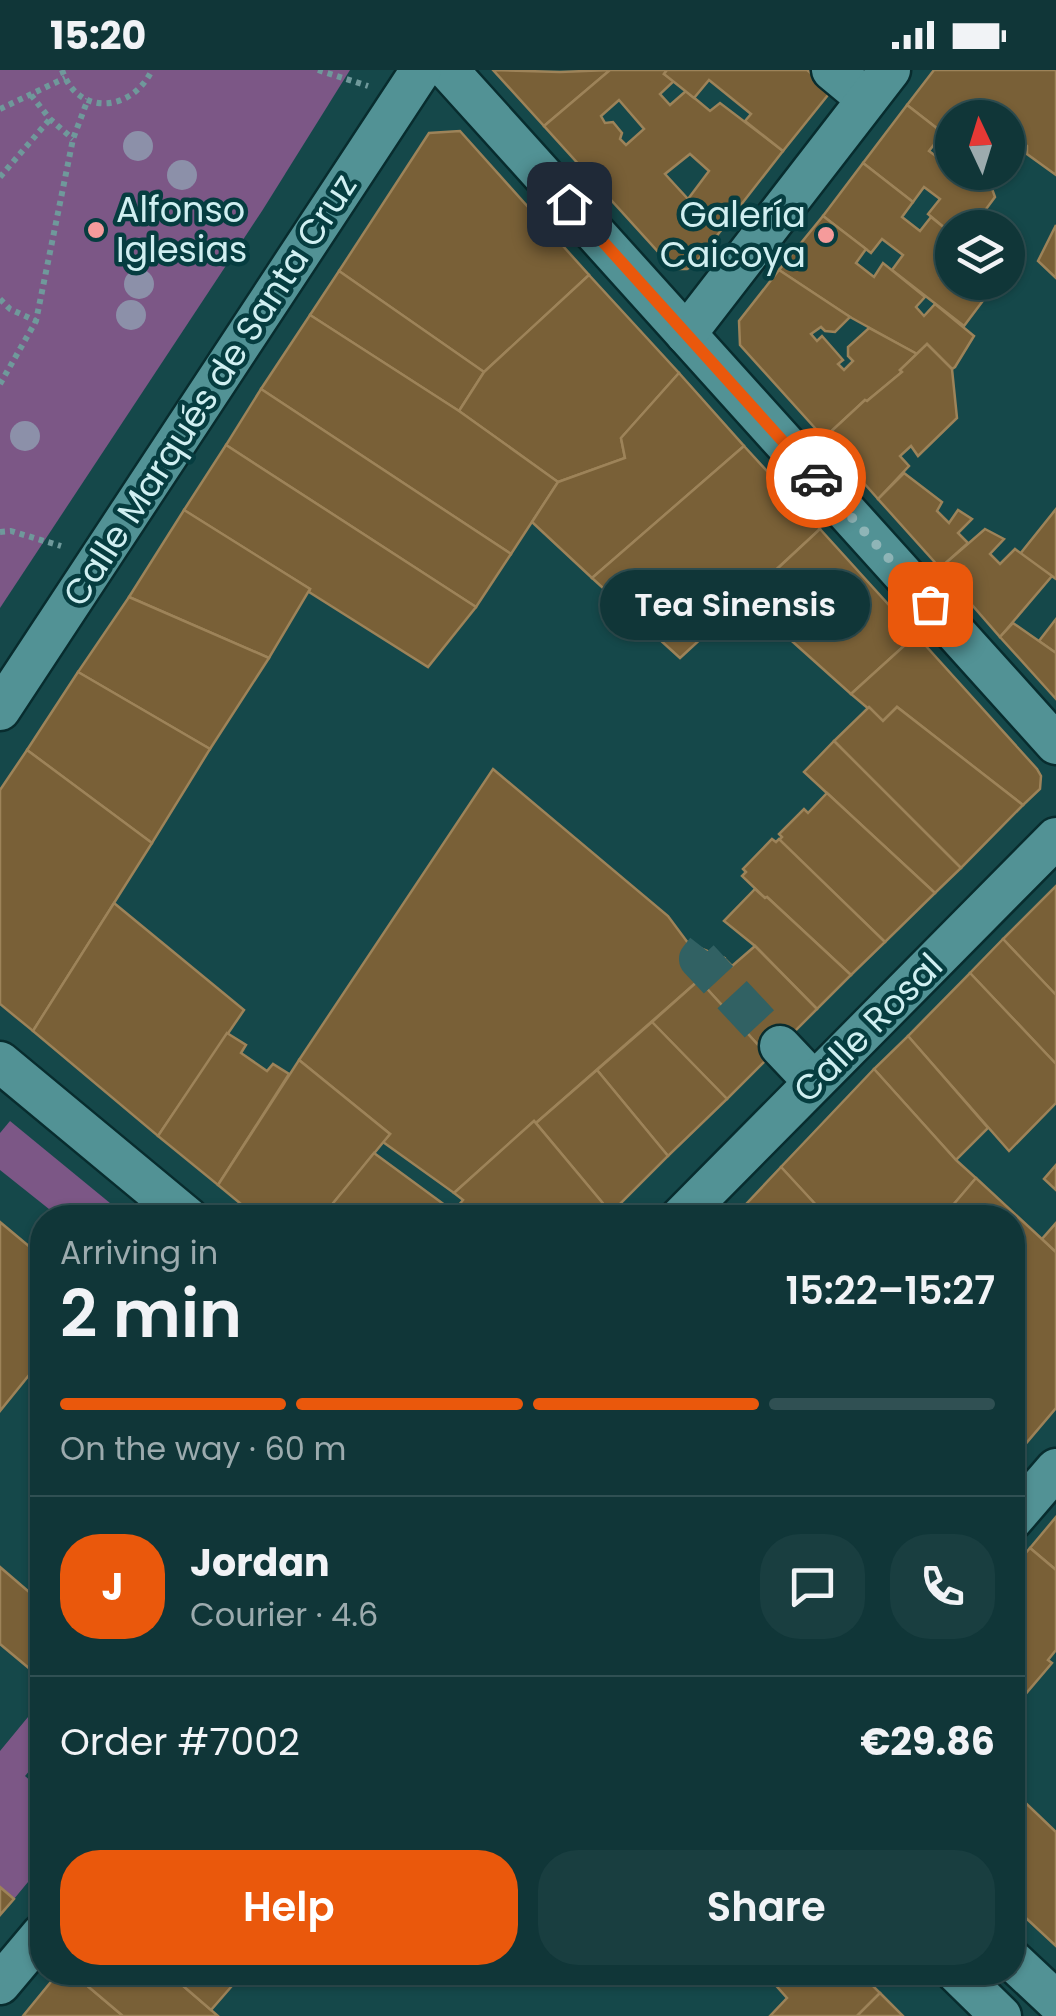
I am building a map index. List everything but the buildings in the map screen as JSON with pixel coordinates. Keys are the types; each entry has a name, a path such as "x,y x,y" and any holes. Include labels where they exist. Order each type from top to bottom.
{"street":[{"name":"Calle Marqués de Santa Cruz","path":"0,710 421,70"},
{"path":"448,70 1056,744"},
{"path":"686,334 878,84 832,70"},
{"name":"Calle Rosal","path":"693,1205 1056,838"},
{"path":"780,1046 814,1082"},
{"path":"0,1062 172,1205"},
{"path":"1025,1505 1056,1469"},
{"path":"0,1984 30,1948"},
{"path":"1025,1972 1056,2001"},
{"path":"959,1999 1001,2016"}],"path":[{"path":"0,108 31,96 64,74 74,90 88,99 104,104 120,102 146,83 152,70"},
{"path":"31,96 73,139"},
{"path":"0,384 36,321 73,139 88,99"},
{"path":"0,177 50,119"},
{"path":"0,299 10,309 36,321"},
{"path":"0,532 11,531 100,558"}],"shaded area":[{"path":"0,70 350,70 262,211 0,608"},
{"path":"10,1121 112,1205 44,1205 0,1170 0,1133"},
{"path":"30,1715 30,1770 25,1776 30,1780 30,1880 14,1899 0,1887 0,1751"}],"tunnel":[{"path":"706,950 699,959 780,1046"}],"way so far":[{"path":"816,478 930,604"}],"place":[{"name":"Alfonso Iglesias","path":"96,230"},
{"name":"Galería Caicoya","path":"826,235"},
{"name":"Tea Sinensis","path":"930,604"}],"route":[{"path":"569,204 816,478"}]}
